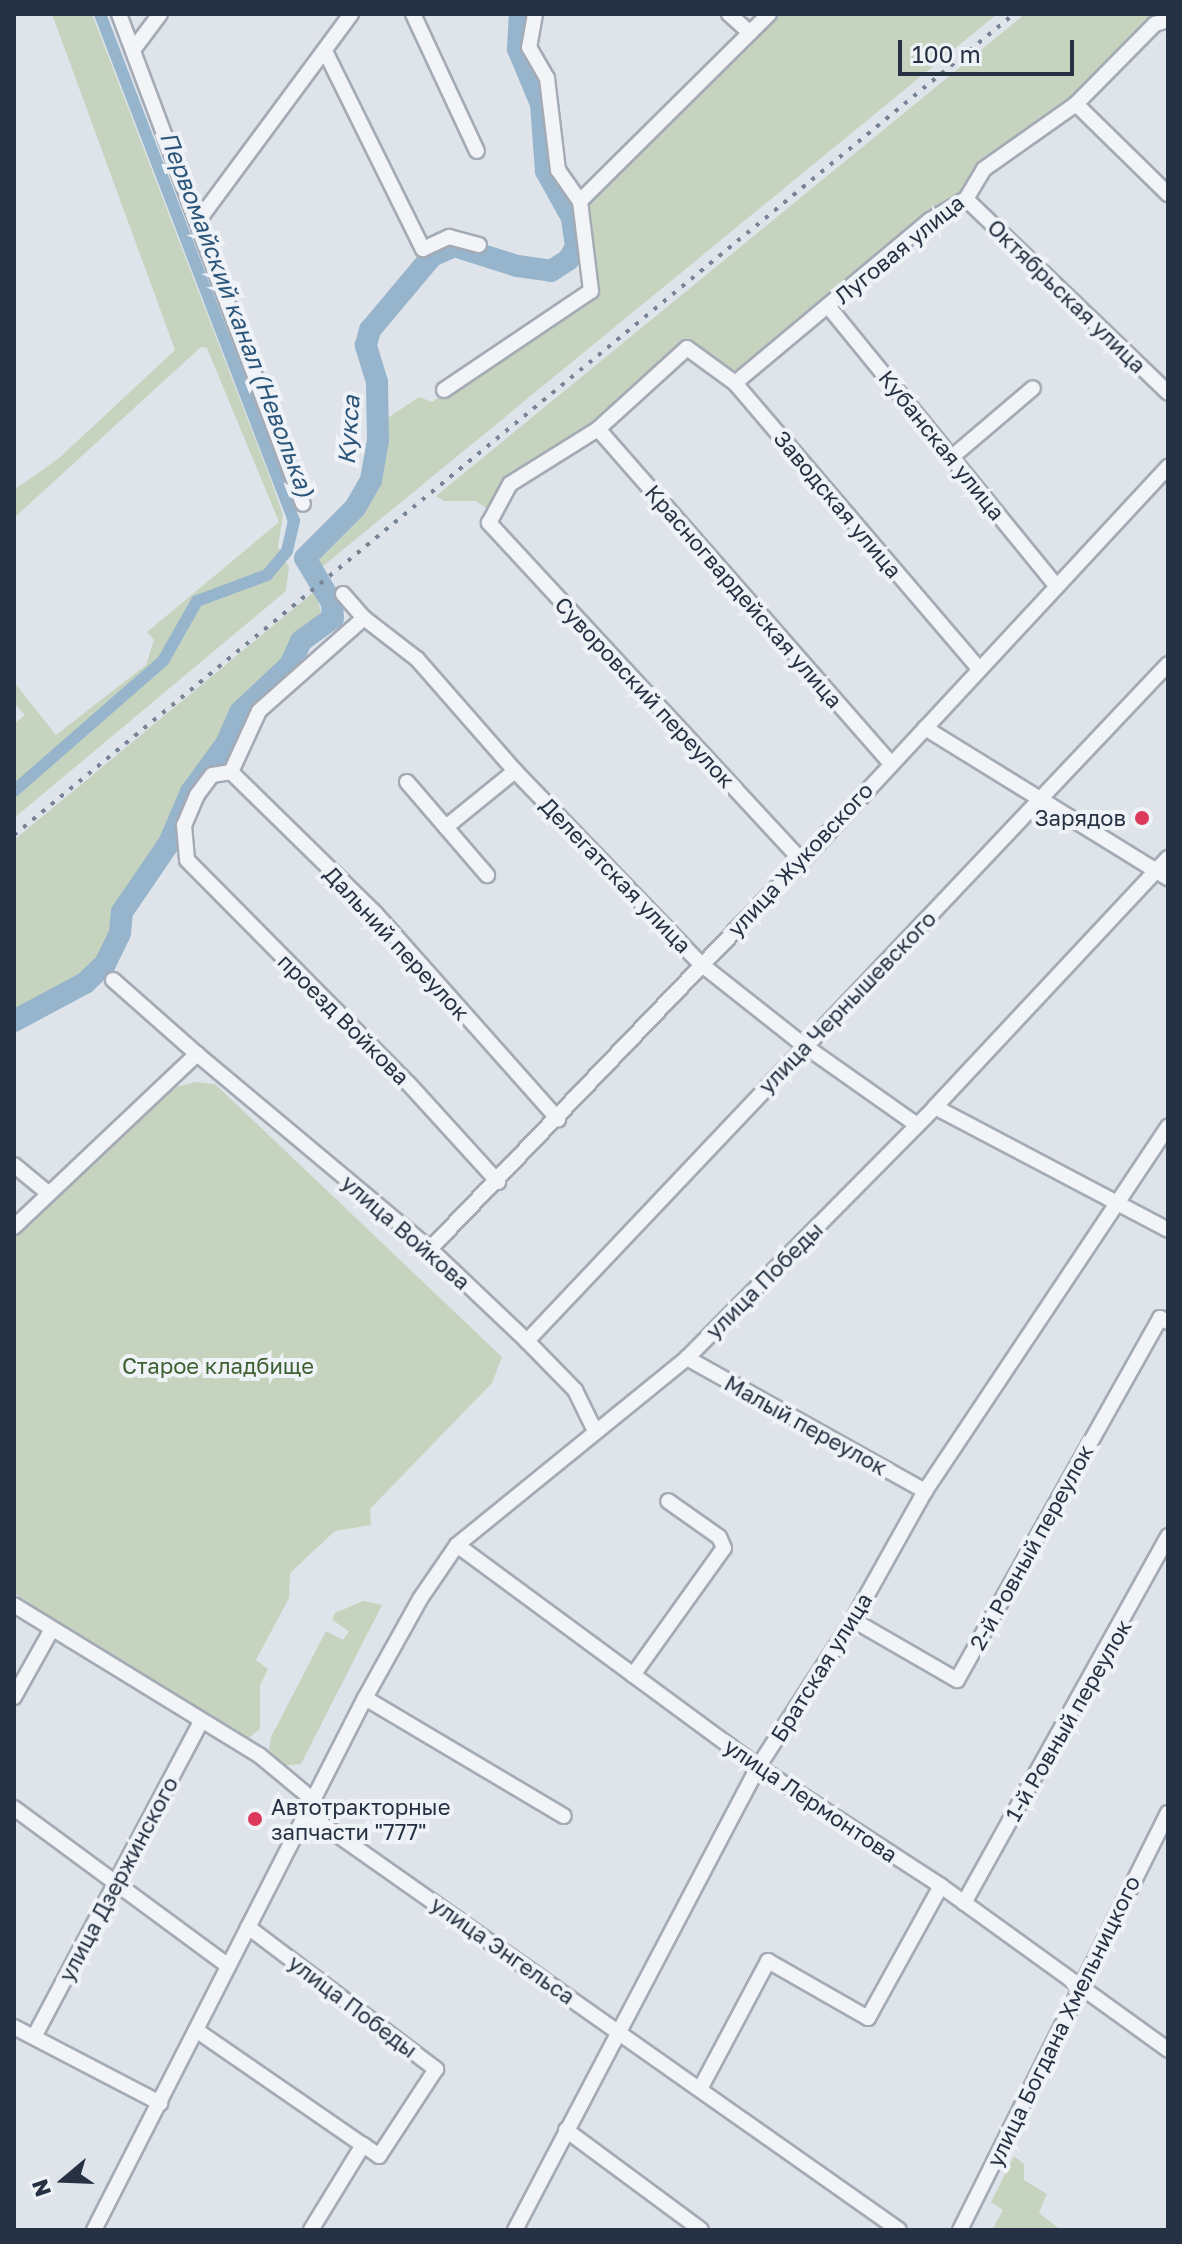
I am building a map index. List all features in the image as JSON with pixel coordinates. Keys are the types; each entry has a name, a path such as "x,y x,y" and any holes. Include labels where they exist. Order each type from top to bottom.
{"street":[{"path":"119,14 303,504"},
{"path":"133,50 160,14"},
{"path":"198,221 351,14"},
{"path":"413,14 477,151"},
{"path":"444,390 591,291 580,201 558,170 547,78 529,47 535,14"},
{"path":"729,14 750,33"},
{"path":"580,201 769,14"},
{"name":"Луговая улица","path":"735,383 930,220 966,199 984,169 1076,104 1155,24 1168,20"},
{"path":"325,51 423,249 449,237 479,245"},
{"path":"1076,104 1168,194"},
{"name":"Октябрьская улица","path":"966,199 1168,393"},
{"name":"Кубанская улица","path":"828,306 1055,584"},
{"name":"Заводская улица","path":"598,429 687,348 735,383 979,669"},
{"path":"952,457 1033,388"},
{"name":"Суворовский переулок","path":"598,429 510,484 489,523 802,861"},
{"name":"Красногвардейская улица","path":"598,429 891,764"},
{"name":"улица Жуковского","path":"430,1249 498,1182 701,964 802,861 1055,584 1168,467"},
{"name":"Делегатская улица","path":"343,594 364,618 417,659 515,771 701,964 805,1046 917,1125"},
{"path":"231,772 259,711 364,618"},
{"name":"улица Чернышевского","path":"527,1341 1168,664"},
{"path":"925,728 1164,869"},
{"path":"446,827 515,771"},
{"name":"проезд Войкова","path":"231,772 212,775 197,795 184,825 187,860 408,1083 498,1182"},
{"name":"Дальний переулок","path":"231,772 375,913 558,1119"},
{"path":"407,782 487,875"},
{"name":"улица Победы","path":"94,2230 308,1805 365,1698 457,1545 594,1429 687,1358 1164,869"},
{"name":"улица Войкова","path":"113,980 430,1249 575,1390 594,1429"},
{"path":"14,1227 197,1054"},
{"path":"935,1107 1168,1230"},
{"name":"Братская улица","path":"515,2230 617,2030 758,1767 853,1620 925,1491 1168,1127"},
{"path":"14,1165 49,1194"},
{"name":"2-й Ровный переулок","path":"853,1620 957,1680 1160,1318 1168,1322"},
{"name":"Малый переулок","path":"687,1358 925,1491"},
{"path":"633,1675 724,1548 719,1537 668,1501"},
{"name":"1-й Ровный переулок","path":"964,1903 1168,1536"},
{"name":"улица Лермонтова","path":"457,1545 758,1767 941,1886 1168,2050"},
{"name":"улица Энгельса","path":"14,1605 259,1755 308,1805 899,2230"},
{"path":"14,1697 52,1629"},
{"path":"365,1698 564,1816"},
{"name":"улица Дзержинского","path":"34,2037 201,1722"},
{"path":"14,1808 228,1966"},
{"name":"улица Богдана Хмельницкого","path":"960,2230 1077,1987 1168,1813"},
{"path":"700,2089 768,1961 868,2018 941,1886"},
{"name":"улица Победы","path":"248,1927 436,2069 379,2156 363,2145"},
{"path":"14,2027 160,2103"},
{"path":"196,2030 363,2145 311,2230"},
{"path":"566,2130 685,2223 701,2230"}],"green space":[{"path":"52,14 92,14 269,475 283,515 278,547 289,568 286,591 14,818 14,724 25,715 14,703 14,682 56,735 146,665 154,640 147,632 279,522 207,348 201,347 14,518 14,490 58,459 175,350"},
{"path":"779,14 997,14 317,571 311,555 370,496 383,421 419,397 432,402 591,294 587,203"},
{"path":"1025,14 1168,14 962,194 926,217 736,377 690,343 594,426 515,472 489,510 476,501 444,501 436,496"},
{"path":"315,591 324,623 300,637 284,664 236,708 222,743 185,790 165,842 119,908 115,932 101,961 54,998 14,1014 14,840"},
{"name":"Старое кладбище","path":"195,1082 215,1084 502,1357 492,1383 370,1509 371,1525 335,1531 290,1573 289,1598 256,1660 268,1669 260,1685 260,1729 246,1740 232,1736 14,1593 14,1233 173,1088"},
{"path":"363,1601 382,1605 301,1764 283,1766 269,1749 271,1737 326,1631 343,1640 349,1631 332,1620 335,1613"},
{"path":"1014,2156 1024,2164 1024,2180 1047,2194 1039,2213 1061,2230 992,2230 1003,2210 991,2202"}],"waterway":[{"name":"Первомайский канал (Неволька)","path":"14,791 163,661 197,601 267,575 287,551 294,521 100,14"},
{"name":"Кукса","path":"14,1021 85,983 105,964 120,933 122,912 169,843 191,792 226,744 240,712 290,665 301,641 333,618 332,603 305,558 355,508 371,480 378,441 377,382 366,345 370,330 432,256 454,246 517,266 551,271 568,260 576,247 572,218 546,171 541,104 518,49 520,14"}],"railway":[{"path":"14,835 1014,14"}],"place":[{"name":"Зарядов","path":"1142,818"},
{"name":"Автотракторные запчасти \"777\"","path":"255,1819"}]}
